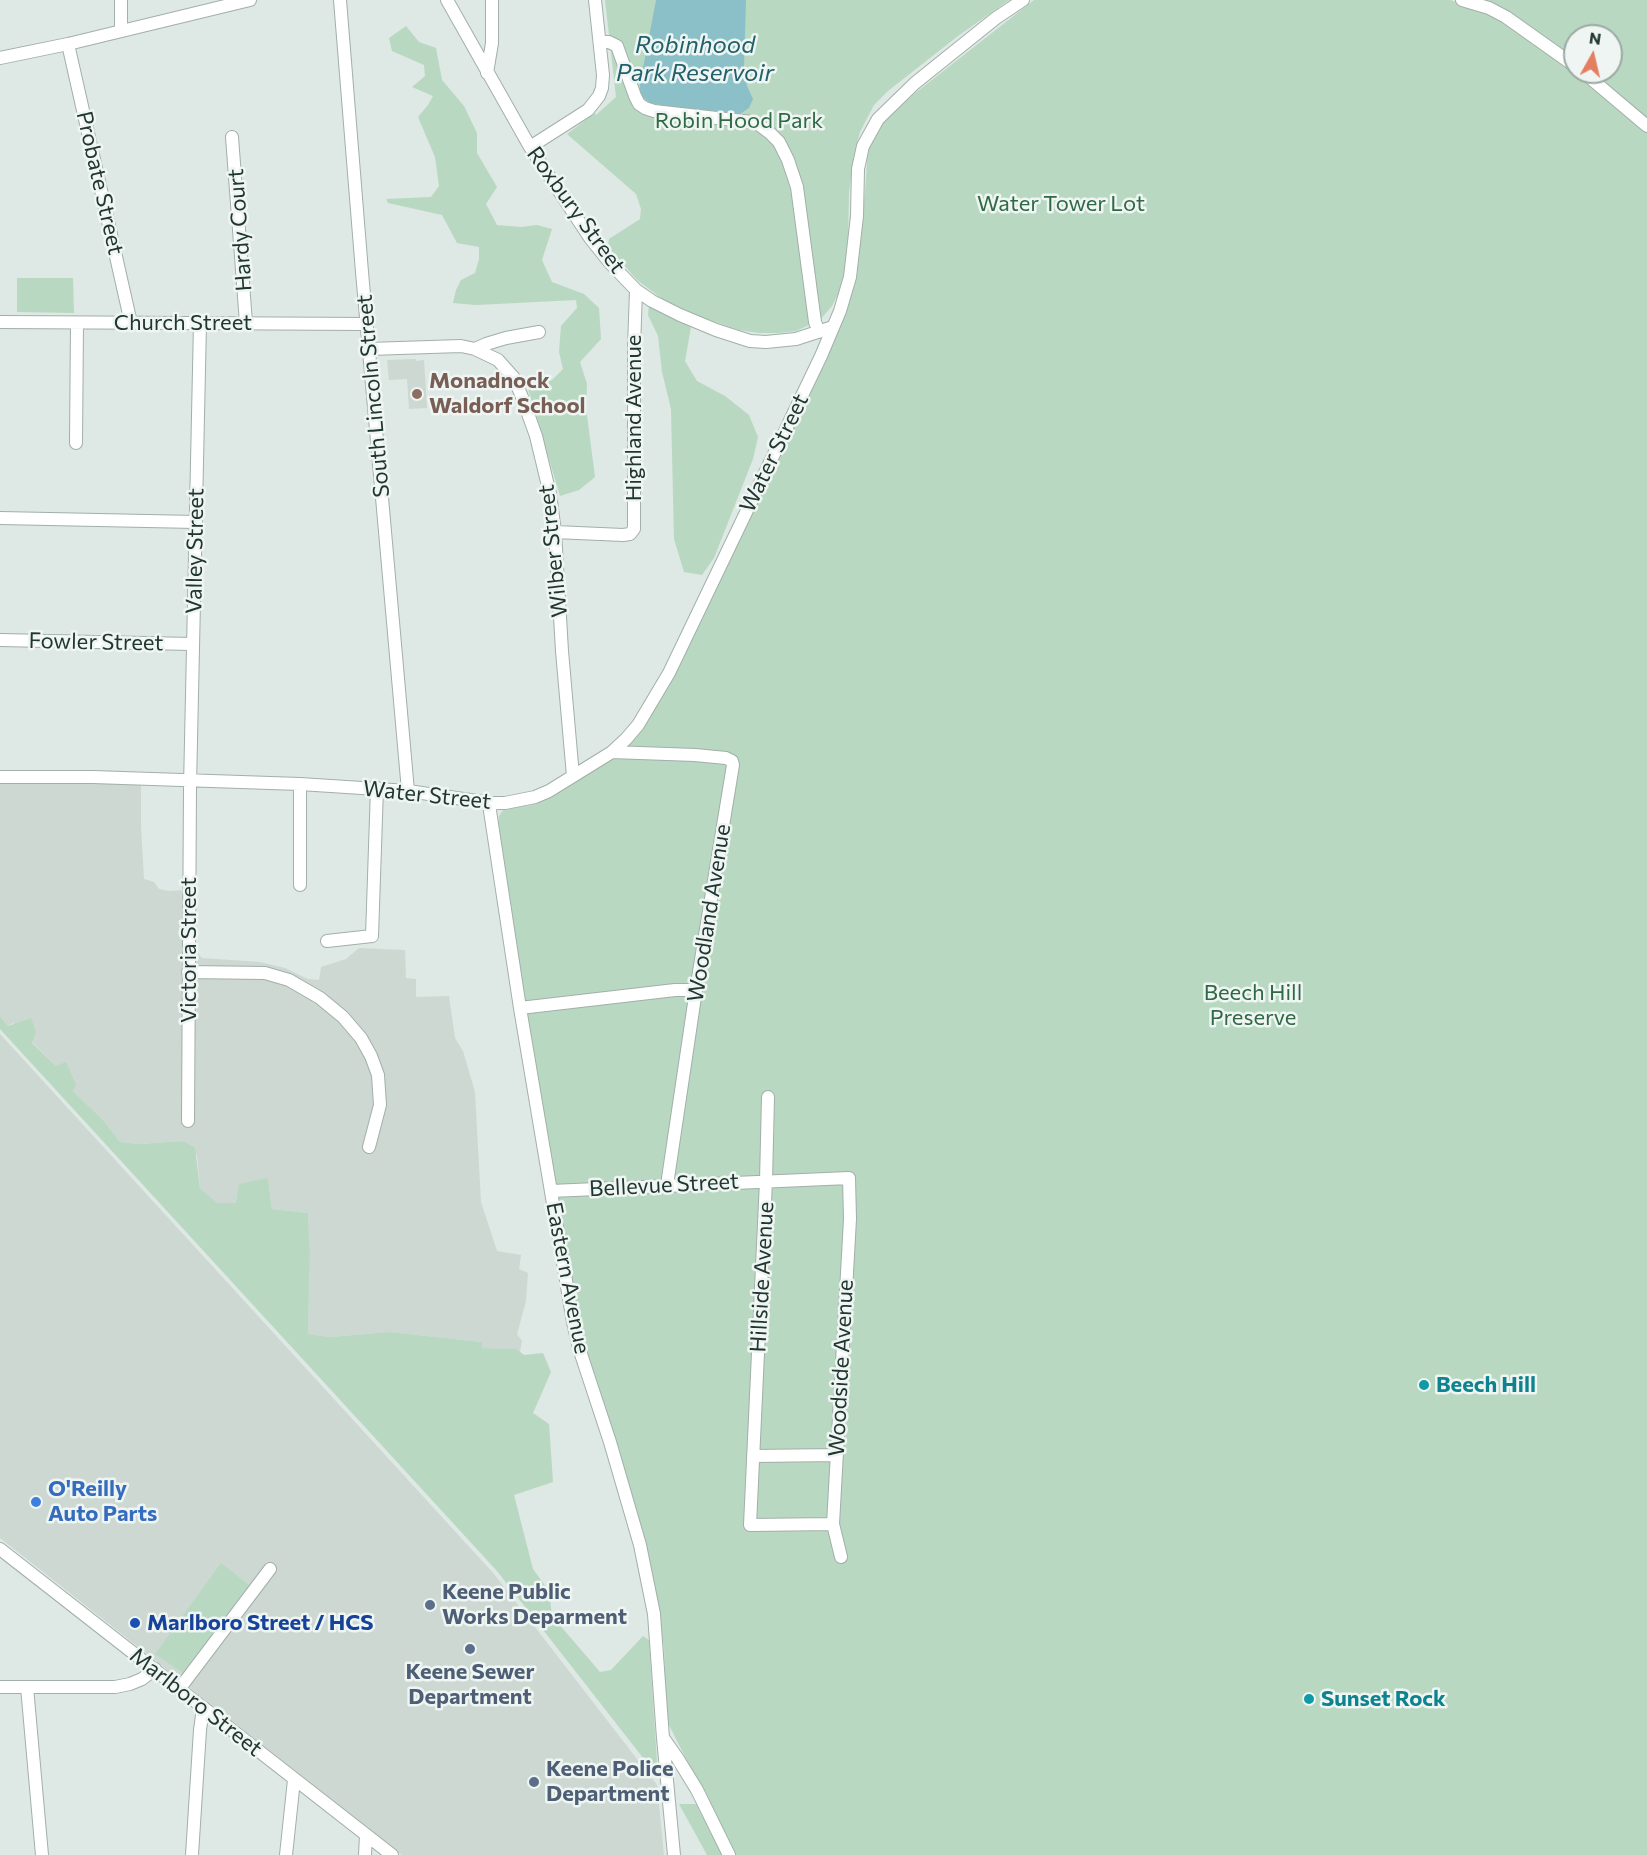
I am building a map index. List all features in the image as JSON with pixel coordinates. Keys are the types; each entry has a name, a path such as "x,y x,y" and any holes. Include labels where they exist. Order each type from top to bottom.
{"street":[{"path":"121,0 122,31"},
{"path":"0,58 122,31 221,3 250,0"},
{"name":"South Lincoln Street","path":"340,0 408,791"},
{"name":"Roxbury Street","path":"447,0 530,147 590,238 636,290 680,315 716,330 750,340 766,342 796,339 833,327"},
{"path":"487,73 492,44 492,0"},
{"path":"530,147 588,110 602,88 603,75 595,0"},
{"path":"833,327 850,277 857,216 860,158 863,146 878,119 915,83 996,18 1023,0"},
{"path":"1462,0 1489,4 1563,57"},
{"path":"600,42 609,42 617,46 635,96 639,104 645,108 654,111 752,122 764,128 779,142 797,187 815,322 819,332"},
{"name":"Probate Street","path":"68,44 131,323"},
{"path":"1597,84 1647,126"},
{"name":"Hardy Court","path":"232,137 246,323"},
{"name":"Highland Avenue","path":"555,532 621,535 630,534 634,528 636,290"},
{"name":"Church Street","path":"0,322 367,324"},
{"path":"76,322 76,443"},
{"name":"Valley Street","path":"190,780 200,323"},
{"name":"Water Street","path":"0,777 190,780 377,788 491,803 505,803 535,797 549,791 612,752 638,725 669,673 822,356 833,327"},
{"path":"475,349 496,341 539,332"},
{"name":"Wilber Street","path":"369,349 454,346 475,349 498,360 508,369 522,397 543,462 550,494 555,532 573,776"},
{"path":"0,518 196,522"},
{"name":"Fowler Street","path":"0,640 192,644"},
{"name":"Woodland Avenue","path":"612,752 726,758 732,761 733,765 667,1185"},
{"name":"Victoria Street","path":"188,1121 190,780"},
{"path":"300,784 300,885"},
{"path":"327,941 372,936 377,788"},
{"name":"Eastern Avenue","path":"491,803 520,1008 573,1322 640,1545 650,1589 656,1631 674,1855"},
{"path":"188,972 265,973 289,980 320,998 343,1017 361,1038 378,1075 380,1105 369,1148"},
{"path":"520,1008 675,990 696,990"},
{"name":"Hillside Avenue","path":"768,1097 750,1525 833,1524"},
{"name":"Bellevue Street","path":"551,1191 849,1178"},
{"name":"Woodside Avenue","path":"841,1557 833,1524 850,1219 849,1178"},
{"path":"753,1456 837,1455"},
{"name":"Marlboro Street","path":"0,1549 392,1855"},
{"path":"180,1688 270,1569"},
{"path":"0,1687 115,1687 142,1679 155,1670"},
{"path":"27,1687 42,1855"},
{"path":"192,1855 203,1708"},
{"path":"663,1738 697,1790 729,1855"},
{"path":"286,1855 294,1780"},
{"path":"365,1855 366,1835"}],"shaded area":[{"name":"Monadnock Waldorf School","path":"416,359 416,361 424,360 427,408 409,409 407,379 389,380 387,360"},
{"path":"0,783 141,784 144,879 154,882 159,889 184,890 183,929 195,932 196,951 202,958 260,962 285,968 308,979 319,980 321,967 346,959 359,948 405,950 406,978 416,979 416,997 449,996 455,1038 463,1051 475,1092 481,1202 497,1251 521,1255 519,1269 528,1273 526,1301 517,1334 522,1341 520,1352 516,1349 481,1348 481,1342 389,1332 330,1337 308,1334 310,1252 308,1213 272,1209 268,1178 236,1203 217,1204 200,1188 197,1156 183,1141 139,1144 120,1142 104,1121 73,1091 56,1066 13,1023 8,1026 0,1016"},
{"path":"0,1034 494,1574 657,1785 664,1855 402,1855 0,1538"}],"green space":[{"name":"Robin Hood Park","path":"605,0 1009,0 958,36 888,91 874,105 860,132 854,154 849,193 845,270 840,290 832,306 820,320 796,331 759,333 739,330 701,317 664,300 637,280 608,247 609,239 640,219 641,209 636,194 567,134 595,113 596,115 616,97"},
{"path":"1034,0 1450,0 1488,12 1563,63 1563,84 1594,84 1647,132 1647,1855 735,1855 669,1725 664,1648 655,1591 581,1338 518,969 498,825 499,816 504,809 531,805 550,798 609,760 635,735 827,351 859,237 868,147 884,121 914,94"},
{"path":"1480,0 1647,0 1647,121 1602,84 1623,84 1623,24 1563,24 1563,53 1504,8"},
{"path":"406,26 419,42 436,48 442,80 464,106 477,133 477,153 497,187 486,204 497,225 521,227 537,225 552,229 542,260 552,282 584,294 599,308 601,339 580,362 587,384 586,408 595,477 579,490 560,496 528,389 552,380 563,369 559,352 561,326 577,308 576,300 476,305 453,303 461,280 475,273 479,259 479,247 457,243 442,215 388,203 386,199 431,197 439,186 435,157 418,117 433,96 412,87 425,76 424,65 392,51 389,38"},
{"path":"17,278 73,278 74,313 17,312"},
{"path":"649,305 691,327 685,361 697,381 725,396 749,415 758,437 753,459 714,558 702,575 684,572 674,539 671,409 662,372 658,336 648,315"},
{"path":"0,1016 8,1026 31,1018 36,1032 32,1043 56,1066 66,1062 76,1085 73,1091 104,1121 120,1142 139,1144 183,1141 195,1148 200,1188 217,1203 236,1203 239,1184 268,1178 272,1209 308,1213 310,1252 308,1334 330,1337 389,1332 482,1342 482,1348 516,1349 524,1355 543,1353 551,1372 533,1413 549,1424 553,1482 514,1495 533,1569 549,1591 552,1616 600,1672 611,1670 643,1636 649,1640 658,1777 497,1571 0,1029"},
{"path":"221,1563 249,1585 183,1673 155,1654"},
{"path":"679,1804 696,1804 723,1855 707,1855"}],"water":[{"name":"Robinhood Park Reservoir","path":"656,0 746,0 744,68 747,86 753,99 749,108 740,114 691,110 650,103 644,98 640,92 640,84"}],"place":[{"name":"Monadnock Waldorf School","path":"417,394"},
{"name":"Beech Hill","path":"1424,1385"},
{"name":"O'Reilly Auto Parts","path":"36,1502"},
{"name":"Keene Public Works Deparment","path":"430,1605"},
{"name":"Marlboro Street / HCS","path":"135,1623"},
{"name":"Keene Sewer Department","path":"470,1649"},
{"name":"Sunset Rock","path":"1309,1699"},
{"name":"Keene Police Department","path":"534,1782"}],"park label":[{"name":"Water Tower Lot","path":"1061,204"},
{"name":"Beech Hill Preserve","path":"1253,1006"}]}
